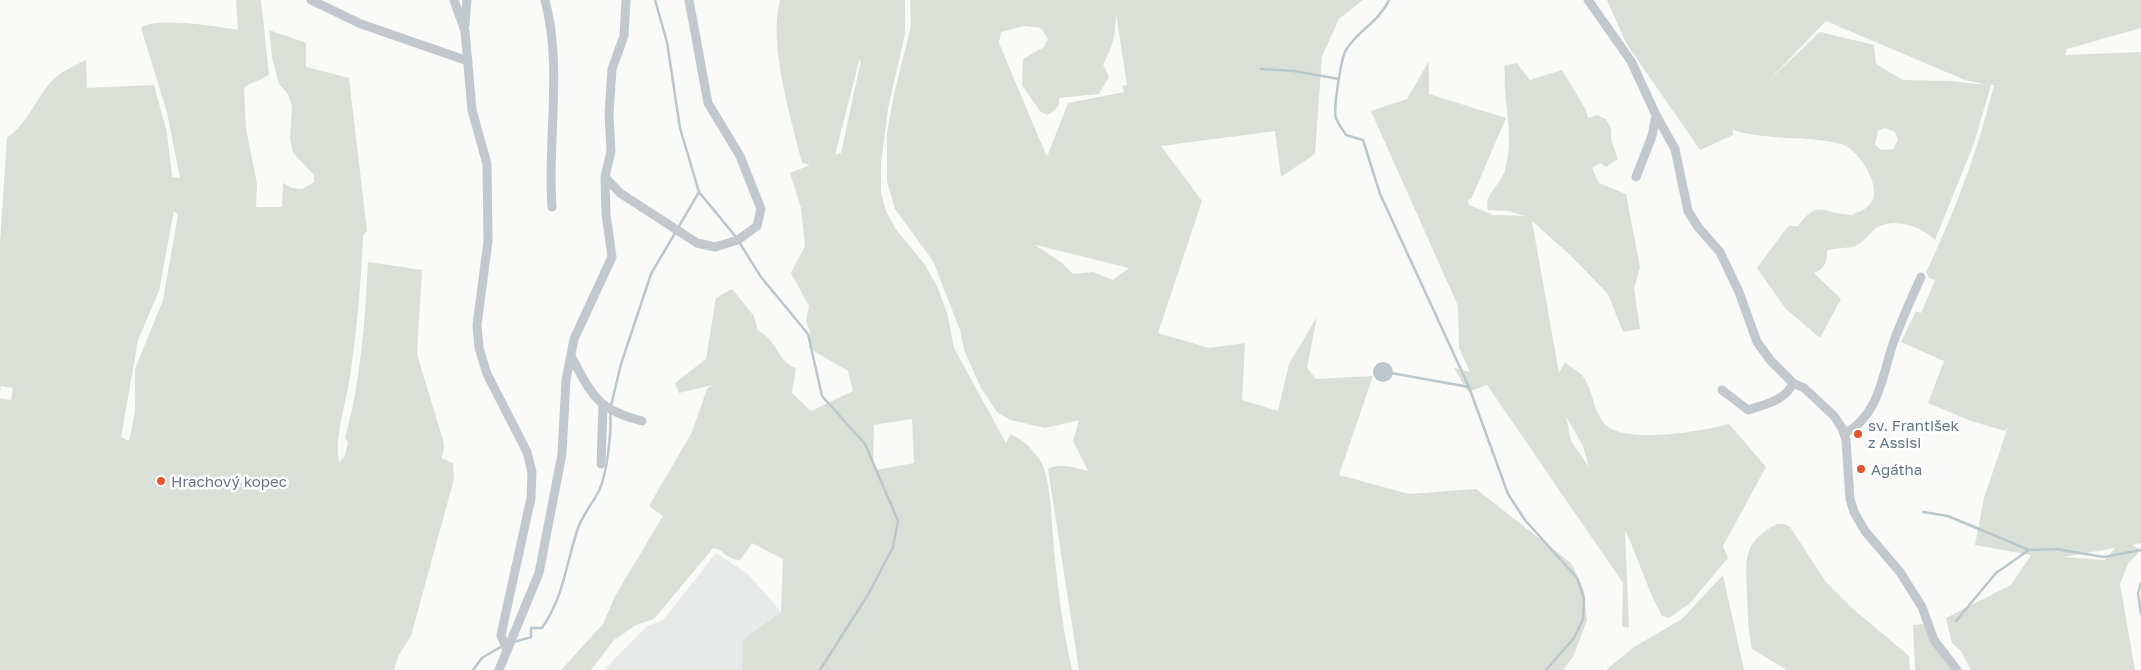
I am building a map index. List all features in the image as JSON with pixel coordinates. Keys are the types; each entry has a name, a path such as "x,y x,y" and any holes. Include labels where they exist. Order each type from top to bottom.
{"street":[{"path":"311,0 361,24 468,61"},
{"path":"454,0 465,31"},
{"path":"467,0 465,31 472,110 486,164 488,241 477,326 479,348 487,374 527,452 532,472 531,498 500,635 508,651"},
{"path":"545,0 553,47 550,181 552,207"},
{"path":"499,670 539,573 562,454 566,380 574,339 612,257 606,214 606,177 611,150 609,114 612,69 624,36 626,0"},
{"path":"606,177 620,193 697,243 715,247 738,240 757,226 761,209 740,156 708,103 689,0"},
{"path":"1588,0 1631,61 1656,115 1675,149 1688,211 1698,227 1720,252 1739,292 1757,342 1771,361 1793,383 1804,388 1834,416 1844,434 1850,499 1854,512 1865,532 1900,572 1922,607 1934,640 1957,670"},
{"path":"1636,177 1652,136 1656,115"},
{"path":"1844,434 1853,430 1874,406 1894,339 1921,277"},
{"path":"571,356 588,388 603,406 642,421"},
{"path":"1722,390 1748,410 1779,400 1788,394 1793,383"},
{"path":"601,464 603,406"}],"shaded area":[{"path":"236,0 261,0 269,75 244,87 246,129 257,184 256,207 282,207 283,183 292,188 302,189 314,182 314,175 293,153 290,138 292,107 288,94 279,84 272,57 269,30 306,43 306,67 349,78 367,231 363,236 352,359 339,431 339,463 345,455 348,442 345,438 359,373 368,262 422,270 417,354 443,440 444,449 441,458 453,463 454,479 411,636 399,655 394,670 0,670 0,398 11,400 13,388 1,386 0,391 0,242 7,138 20,126 44,90 57,76 86,60 87,88 154,85 167,133 172,177 180,178 167,112 141,28 158,23 172,23 238,30","holes":["174,211 178,215 163,300 135,369 135,412 129,441 121,437 138,340 159,291"]},
{"path":"780,0 905,0 905,34 888,108 881,164 881,193 886,211 895,228 925,265 938,288 948,316 954,348 1006,443 1010,435 1019,438 1041,462 1047,479 1050,499 1060,604 1072,670 742,670 743,640 781,612 783,559 752,543 740,560 731,558 713,548 654,619 636,625 614,640 591,670 561,670 603,624 615,596 663,516 649,506 692,432 707,389 712,385 679,393 675,383 706,359 716,298 732,289 754,316 758,331 769,339 785,361 796,368 792,393 811,411 853,391 848,371 809,348 810,333 806,321 809,306 791,273 805,246 801,208 790,173 810,165 802,163 782,82 777,38 777,18","holes":["861,60 841,153 835,155 859,61","912,419 914,463 876,470 873,465 874,425"]},
{"path":"910,0 1363,0 1339,19 1322,56 1315,154 1281,177 1275,131 1161,146 1202,201 1158,333 1209,348 1245,343 1242,400 1278,411 1289,364 1317,317 1307,368 1316,379 1373,376 1339,475 1409,494 1476,489 1571,563 1583,588 1587,620 1573,657 1563,670 1079,670 1048,469 1063,466 1088,471 1073,441 1079,420 1045,428 1010,420 997,412 981,388 964,350 960,330 933,261 895,209 887,181 887,133 895,90 911,26","holes":["1116,13 1127,85 1122,86 1124,92 1068,103 1047,157 999,43 1001,32 1025,26 1041,28 1048,39 1044,47 1023,59 1022,85 1040,111 1047,115 1059,105 1059,98 1099,94 1109,77 1103,64 1113,39","1036,245 1129,268 1113,280 1093,272 1073,274 1062,263"]},
{"path":"1607,0 2141,0 2141,28 2067,49 2065,55 2141,52 2141,543 2132,545 2141,550 2128,564 2120,584 2135,670 1971,670 1961,651 1952,643 1946,618 2011,585 2031,555 1975,545 1984,498 2008,427 2005,431 1971,421 1928,403 1944,361 1901,342 1916,311 1921,313 1934,283 1935,280 1929,278 1926,272 1947,227 1965,180 1981,133 1994,85 1991,85 1974,143 1935,240 1930,235 1909,225 1893,223 1878,227 1860,244 1827,251 1825,265 1814,273 1841,299 1820,338 1786,309 1757,268 1785,230 1789,226 1798,226 1811,212 1822,210 1852,215 1869,205 1874,196 1874,188 1867,169 1855,153 1841,144 1827,141 1760,136 1733,130 1733,135 1700,150 1626,43","holes":["1826,21 1965,80 1988,85 1950,81 1903,80 1876,64 1874,45 1820,32 1769,80","1885,128 1895,132 1898,140 1893,149 1881,150 1875,145 1878,131","2115,548 2105,560 2063,557"]},
{"path":"1429,61 1429,94 1506,118 1472,197 1468,200 1469,205 1493,215 1525,216 1508,211 1488,210 1487,205 1490,195 1505,170 1509,149 1504,66 1517,63 1530,80 1562,70 1586,110 1588,118 1597,115 1606,119 1611,128 1611,139 1618,159 1606,167 1601,163 1592,168 1599,183 1626,194 1640,267 1634,289 1640,329 1623,332 1608,294 1570,255 1532,221 1559,373 1565,362 1583,377 1588,384 1600,417 1612,429 1626,433 1663,435 1729,424 1766,467 1723,546 1728,558 1690,603 1669,618 1662,616 1657,606 1625,530 1629,628 1622,626 1623,583 1487,385 1468,392 1454,368 1470,372 1459,348 1458,306 1371,111 1407,99","holes":["1566,416 1583,446 1589,467 1571,441"]},
{"path":"1383,362 1390,365 1393,372 1390,379 1383,382 1376,379 1373,372 1376,365"},
{"path":"1777,524 1784,524 1790,527 1826,582 1853,609 1909,656 1910,670 1787,670 1752,649 1746,572 1748,554 1757,538"},
{"path":"716,553 748,574 781,612 744,640 742,670 604,670 647,626 663,620"},
{"path":"1723,575 1744,670 1606,670 1634,647 1682,619"},
{"path":"1923,624 1954,670 1915,670 1913,625"}],"waterway":[{"path":"655,0 667,42 680,128 699,192 736,237"},
{"path":"1389,0 1380,14 1356,37 1346,50 1338,84 1336,118 1346,135 1363,140 1380,194 1469,387 1508,494 1525,520 1577,578 1584,598 1583,619 1574,638 1546,670"},
{"path":"1261,69 1294,71 1339,79"},
{"path":"611,406 621,364 651,274 699,192"},
{"path":"739,242 761,277 808,334 822,396 865,444 898,521 893,547 869,593 820,670"},
{"path":"1391,373 1469,387"},
{"path":"514,642 531,637 531,628 542,628 555,605 579,526 602,484 608,452 610,411"},
{"path":"1923,512 1948,516 2029,550"},
{"path":"1956,621 1996,573 2029,550 2056,549 2104,557 2141,550"},
{"path":"2141,583 2138,593 2141,614"},
{"path":"473,670 482,658 502,646"}],"place":[{"name":"sv. František z Assisi","path":"1858,434"},
{"name":"Agátha","path":"1861,469"},
{"name":"Hrachový kopec","path":"161,481"}]}
